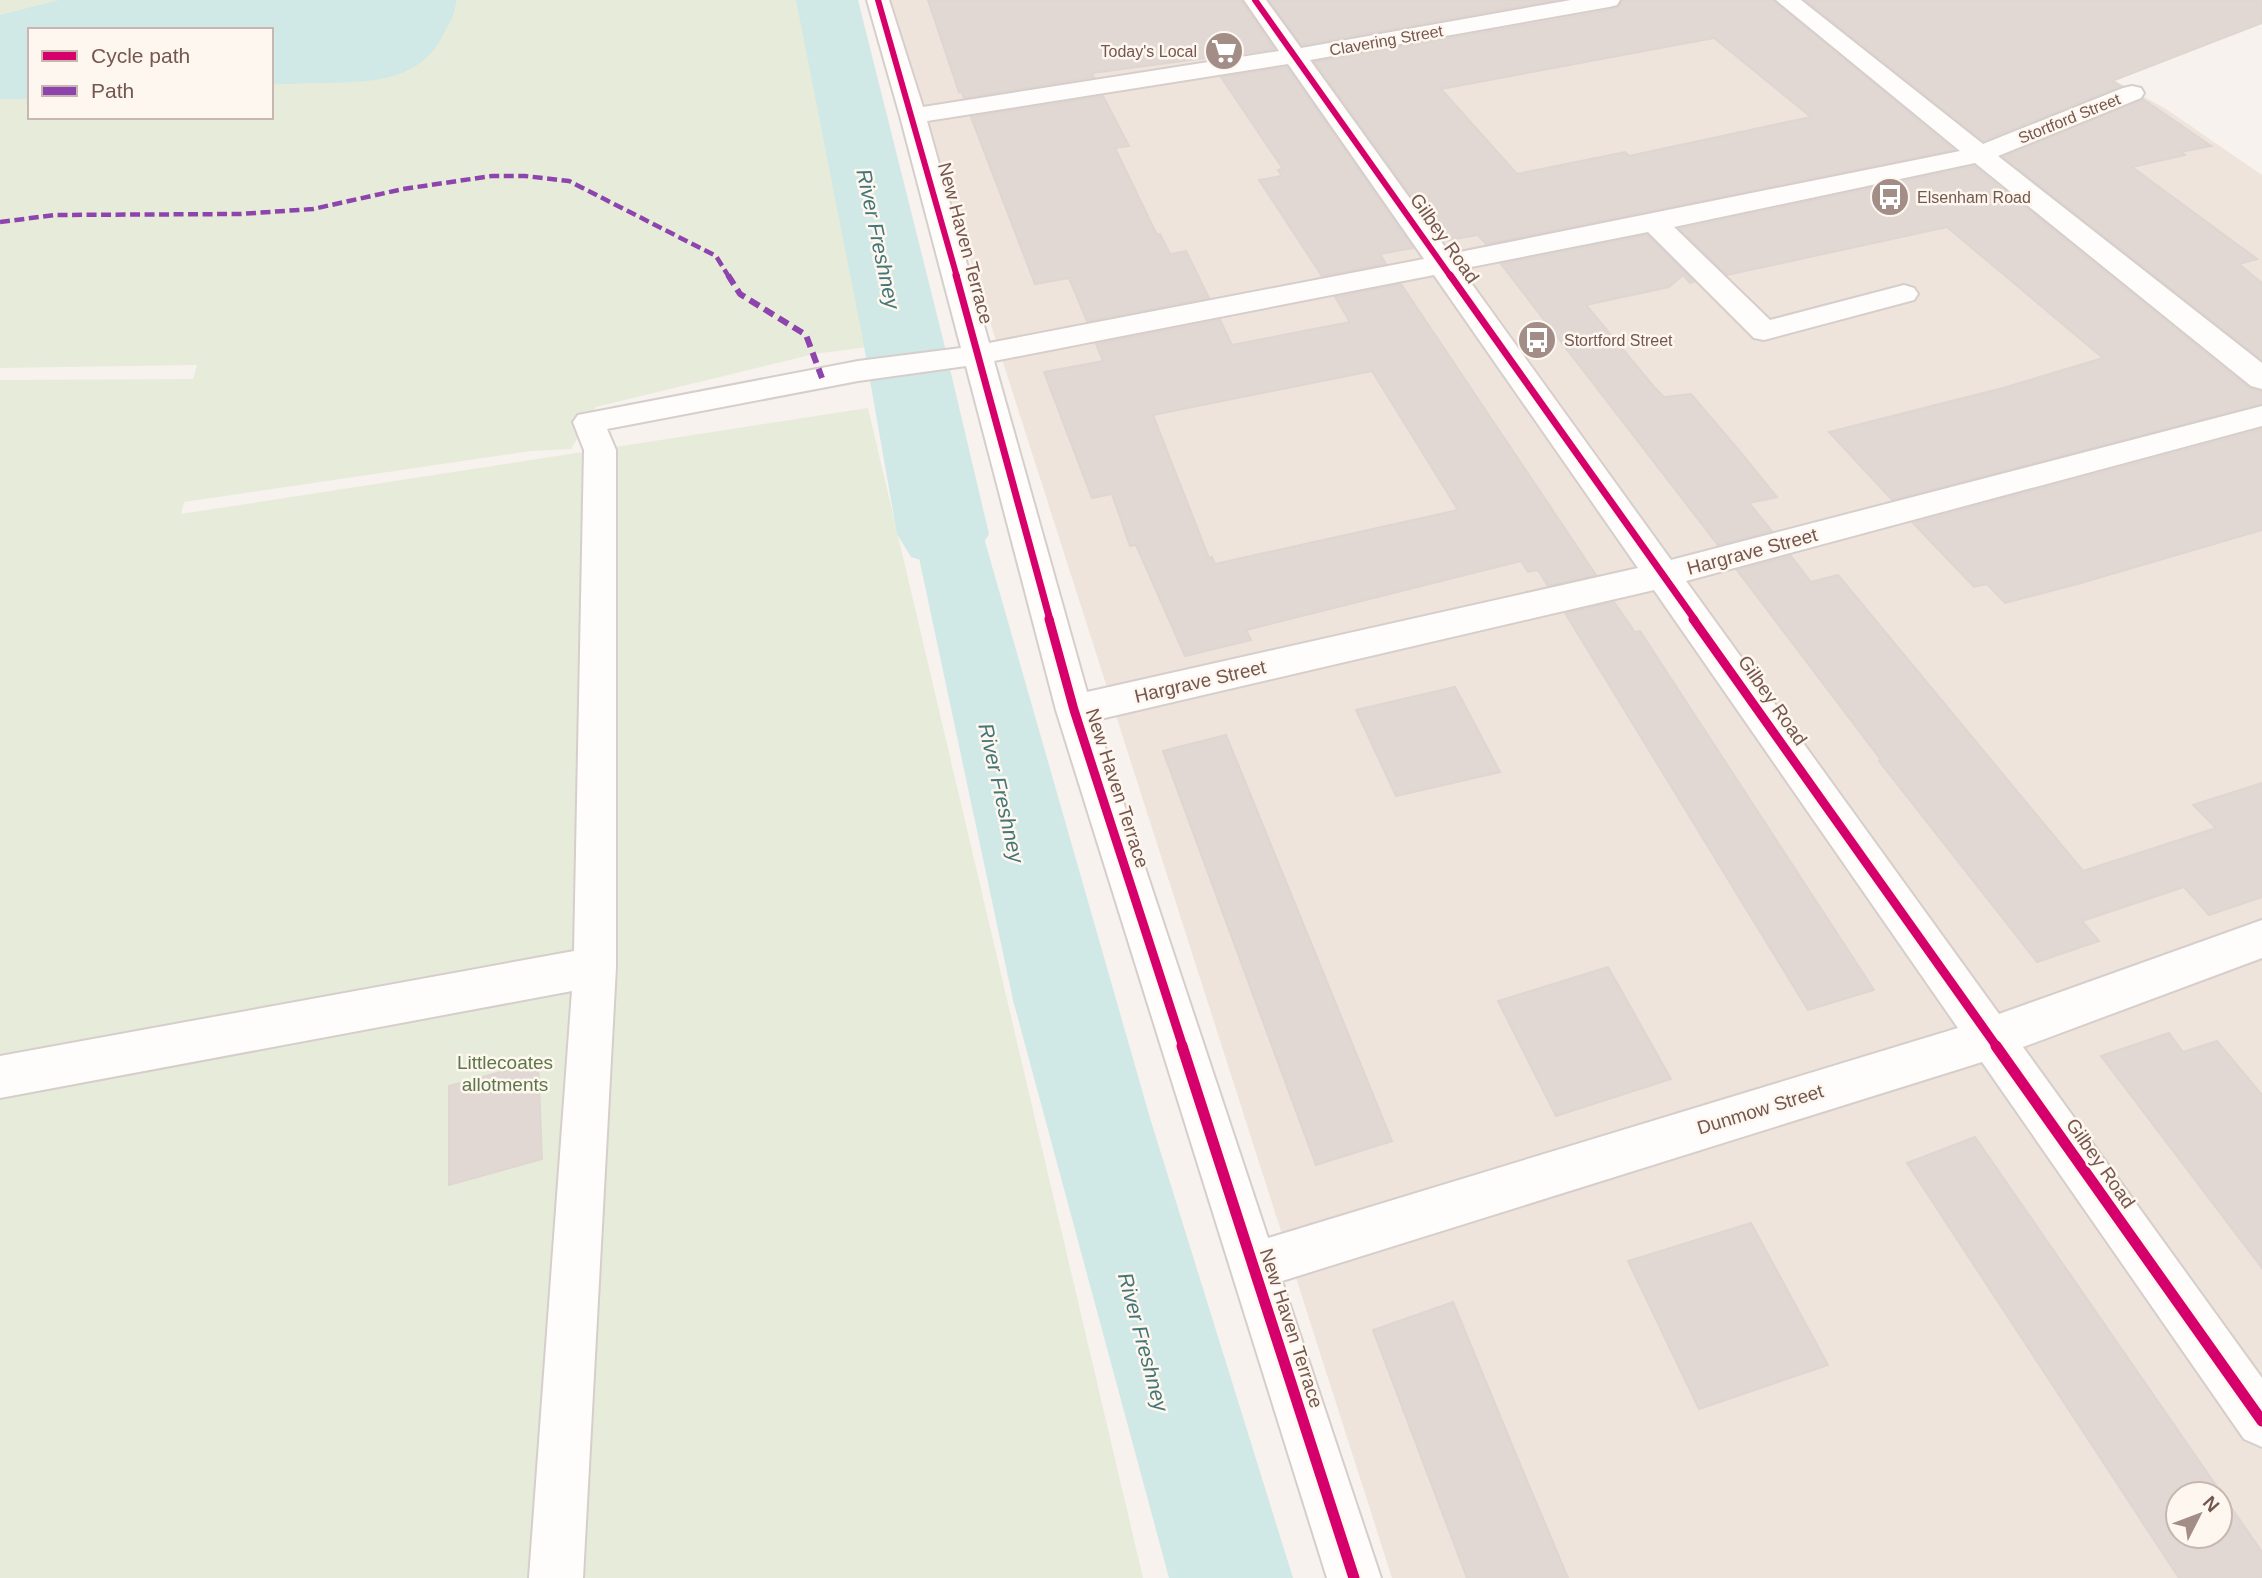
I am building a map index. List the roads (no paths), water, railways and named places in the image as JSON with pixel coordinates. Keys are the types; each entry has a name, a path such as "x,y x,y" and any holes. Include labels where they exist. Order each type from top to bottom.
{"street":[{"name":"New Haven Terrace","path":"878,0 913,116 960,358 1354,1578"},
{"name":"Gilbey Road","path":"1255,0 2262,1421"},
{"name":"Clavering Street","path":"913,116 1295,56 1609,0"},
{"path":"1787,0 2262,379"},
{"name":"Stortford Street","path":"595,967 600,450 589,422 858,372 960,358 1443,266 1980,154 2132,93"},
{"path":"1654,223 1764,331 1904,294"},
{"name":"Hargrave Street","path":"1074,710 1662,575 2262,416"},
{"name":"Dunmow Street","path":"1254,1266 1991,1038 2262,939"},
{"path":"0,1077 595,967 556,1578"}],"water":[{"path":"59,0 456,0 452,19 432,51 404,72 370,81 273,84 273,28 28,28 28,99 0,99 0,15"},
{"path":"808,0 847,0 875,93 893,195 933,341 875,346"},
{"path":"937,388 982,531 1150,1118 1293,1578 1169,1578 1013,1000 884,393"}],"waterway":[{"name":"River Freshney","path":"827,0 902,335 943,534"}],"place":[{"name":"Today's Local","path":"1224,51"},
{"name":"Elsenham Road","path":"1890,197"},
{"name":"Stortford Street","path":"1537,340"}],"park label":[{"name":"Littlecoates allotments","path":"505,1073"}]}
